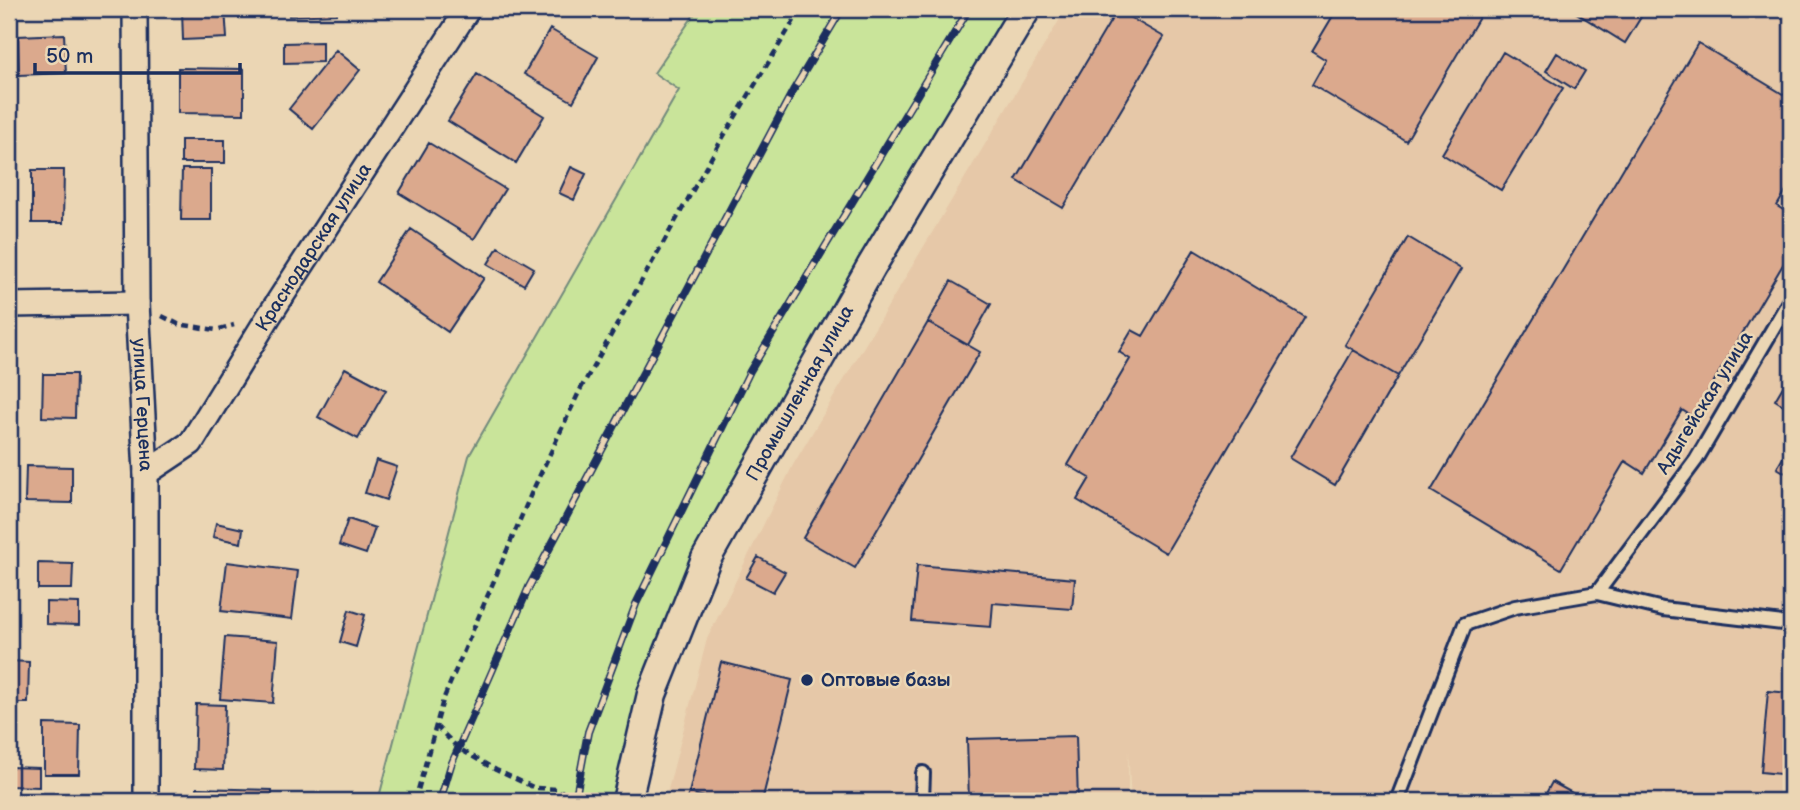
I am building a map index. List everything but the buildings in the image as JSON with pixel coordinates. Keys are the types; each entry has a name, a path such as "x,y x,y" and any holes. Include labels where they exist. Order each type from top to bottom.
{"street":[{"name":"улица Герцена","path":"135,9 137,303 146,472 146,801"},
{"name":"Краснодарская улица","path":"146,472 191,443 269,316 468,9"},
{"name":"Промышленная улица","path":"627,801 652,694 706,559 872,267 1027,9"},
{"path":"9,305 137,303"}],"lane":[{"name":"Адыгейская улица","path":"1597,593 1696,460 1791,298"},
{"path":"1397,801 1465,624 1515,607 1597,593 1663,609 1791,624"},
{"path":"922,801 923,773"}],"path":[{"path":"415,801 443,700 525,507 580,390 719,144 801,9"},
{"path":"137,303 178,324 216,330 269,316"},
{"path":"436,726 458,748 496,770 535,788 559,789 572,801"}],"shaded area":[{"path":"1066,9 1791,9 1791,801 1131,801 1128,751 1128,801 665,801 707,639 793,465"}],"green space":[{"path":"698,9 1013,9 697,545 640,691 617,801 378,801 469,456 679,90 654,73"}],"railway":[{"path":"440,801 451,765 529,587 794,89 842,9"},
{"path":"575,801 588,732 636,604 750,371 969,9"}],"place":[{"name":"Оптовые базы","path":"807,680"}]}
